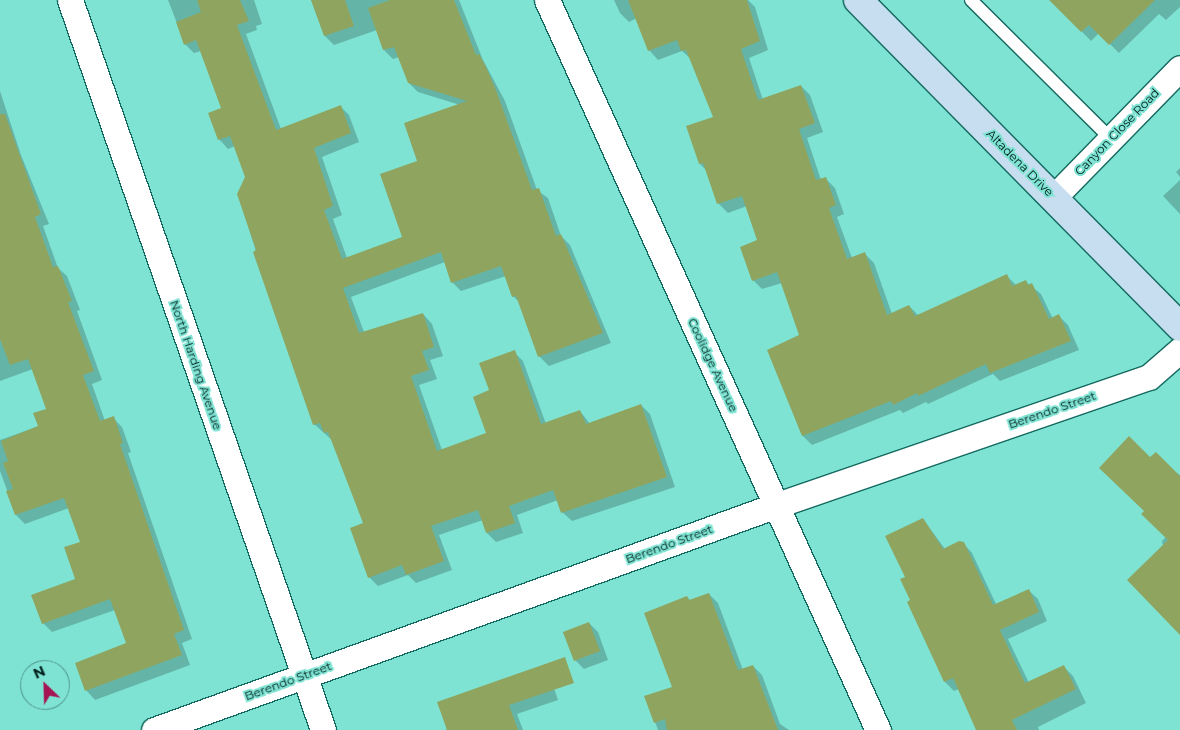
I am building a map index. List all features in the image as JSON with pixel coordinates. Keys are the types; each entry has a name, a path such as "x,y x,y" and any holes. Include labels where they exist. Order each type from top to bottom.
{"main road":[{"name":"Altadena Drive","path":"858,0 1180,327"}],"street":[{"name":"North Harding Avenue","path":"70,0 323,730"},
{"name":"Coolidge Avenue","path":"546,0 878,730"},
{"name":"Canyon Close Road","path":"1054,197 1180,68"},
{"name":"Berendo Street","path":"154,730 777,505 1149,377 1180,350"}],"lane":[{"path":"971,0 1110,138"}],"building":[{"path":"197,0 240,0 249,21 237,25 276,130 341,105 351,133 314,148 333,206 324,210 342,259 402,237 380,174 417,161 404,123 467,101 408,83 394,47 383,50 368,8 390,0 454,0 476,55 479,54 496,90 532,190 539,188 556,236 561,234 603,333 538,357 516,296 512,297 501,266 451,283 441,252 343,288 359,333 423,313 434,347 422,351 429,370 411,376 437,451 486,433 473,397 489,390 479,363 515,350 541,424 580,410 586,424 641,404 667,477 561,513 553,490 509,506 515,523 486,533 478,510 431,526 444,561 406,575 402,565 368,578 350,528 363,523 328,432 324,433 320,423 313,425 253,252 256,250 237,194 245,177 230,136 218,140 208,113 221,108 196,40 184,45 176,22 201,12"},
{"path":"311,0 345,0 354,26 324,36"},
{"path":"628,0 747,0 760,41 741,49 758,100 801,85 815,123 799,129 816,180 826,177 836,205 829,208 847,259 865,252 887,315 909,305 915,316 1007,274 1012,286 1026,280 1028,285 1032,283 1049,319 1059,314 1071,341 990,373 986,364 918,396 917,393 893,405 891,401 802,436 767,350 799,335 777,272 752,281 740,247 757,240 742,196 717,204 703,163 699,164 686,126 713,117 686,50 681,51 677,40 648,51"},
{"path":"1049,0 1155,0 1109,45 1089,25 1081,32"},
{"path":"0,114 5,114 41,214 35,217 53,267 58,266 72,301 68,302 94,371 83,375 100,421 114,416 123,443 120,444 184,630 174,634 182,655 85,691 75,663 126,643 110,599 42,624 31,595 75,579 64,547 80,542 64,498 15,515 6,491 13,489 3,463 8,461 1,441 38,426 33,413 46,409 28,359 10,365 0,339"},
{"path":"1129,436 1150,457 1156,452 1180,476 1180,635 1127,580 1168,540 1141,514 1144,511 1099,468"},
{"path":"923,518 943,549 959,541 964,542 993,605 1029,589 1039,612 1000,630 1025,683 1064,665 1076,689 1012,720 1017,730 976,730 953,678 944,682 907,602 910,600 900,579 905,577 885,536"},
{"path":"709,593 738,670 753,665 778,730 667,730 665,719 654,723 644,696 672,687 644,613 687,596 689,600"},
{"path":"589,622 600,651 574,661 563,632"},
{"path":"565,657 574,683 509,705 518,730 447,730 437,702"}]}
